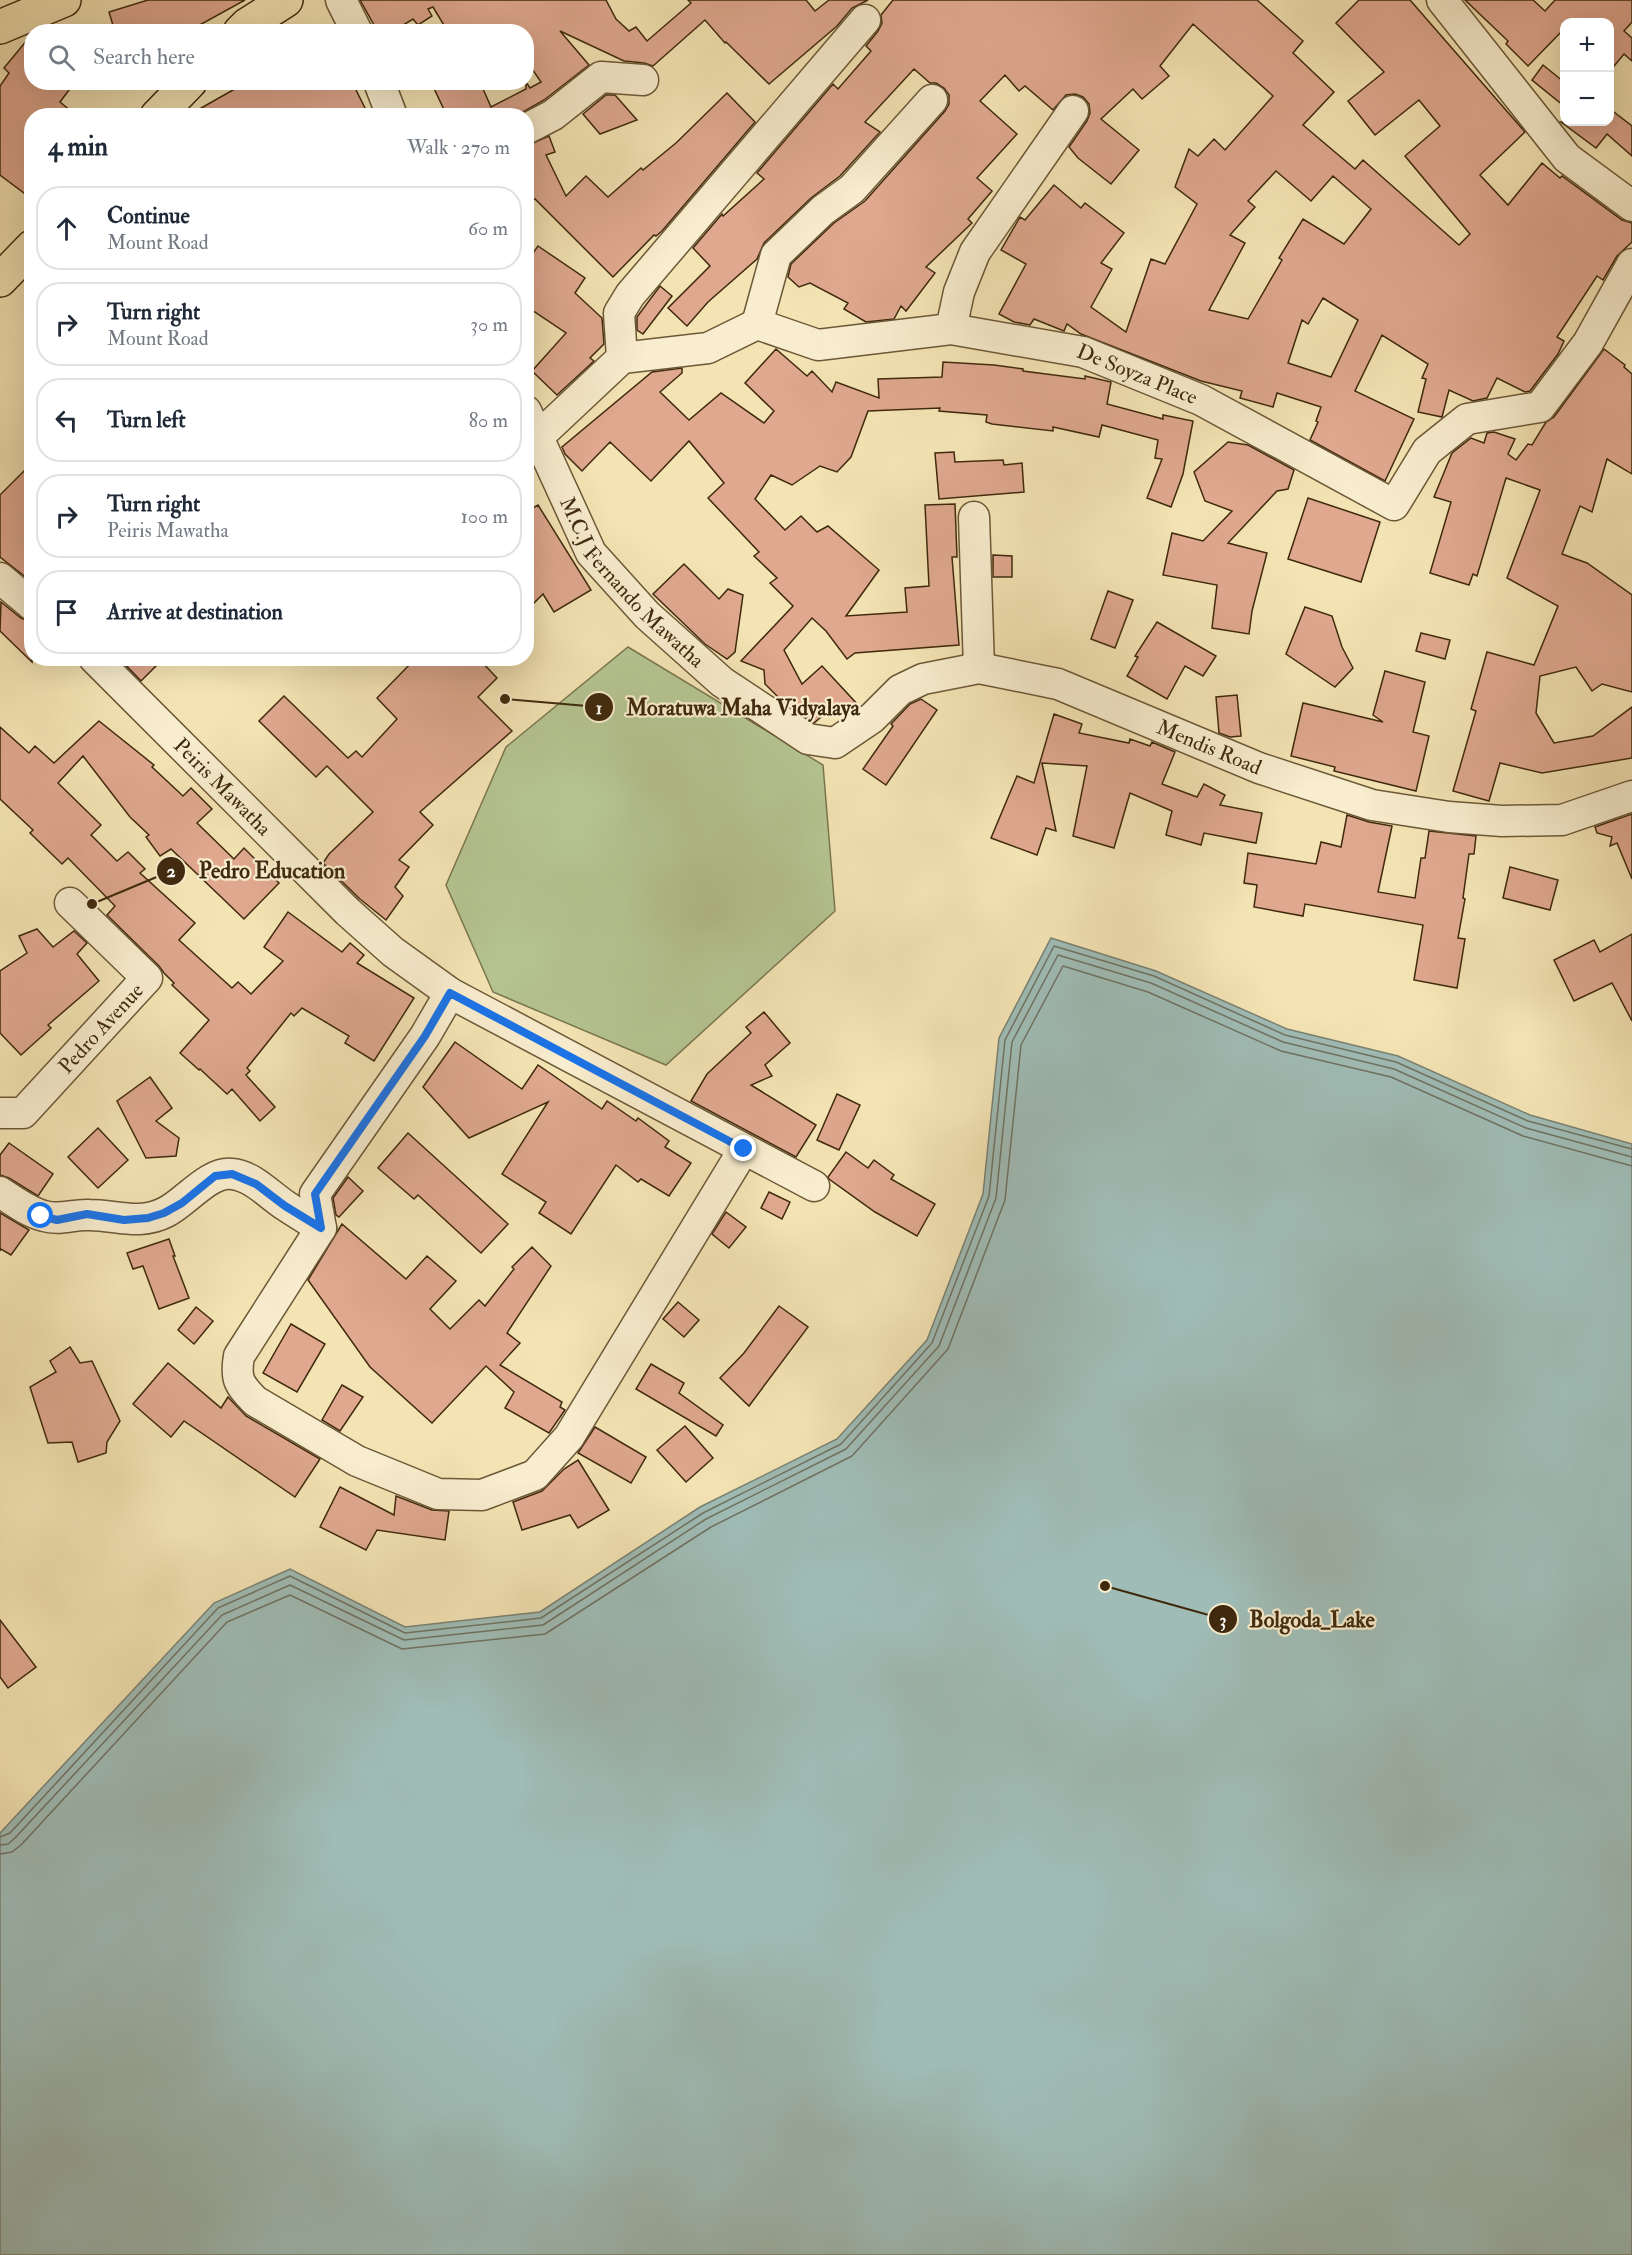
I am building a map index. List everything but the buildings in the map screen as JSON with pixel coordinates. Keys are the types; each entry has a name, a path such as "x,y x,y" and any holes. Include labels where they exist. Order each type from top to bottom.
{"main road":[{"path":"0,27 64,0"},
{"path":"249,24 286,0"},
{"path":"165,108 182,90"},
{"path":"0,280 24,254"}],"street":[{"path":"341,0 353,24"},
{"path":"1442,0 1567,158 1632,206"},
{"path":"622,358 620,314 630,295 865,20"},
{"path":"534,125 553,116 601,77 643,80"},
{"path":"382,90 389,108"},
{"path":"534,422 622,358 708,348 757,324 776,255 823,210 852,189 932,100"},
{"path":"951,329 959,292 975,252 1073,111"},
{"name":"De Soyza Place","path":"757,324 818,345 951,329 1083,352 1201,400 1394,505 1427,451 1467,419 1540,407 1588,343 1632,264"},
{"name":"M.C.J Fernando Mawatha","path":"534,425 591,553 647,615 722,682 808,739"},
{"path":"974,517 979,668"},
{"path":"0,578 24,598"},
{"name":"Peiris Mawatha","path":"102,666 348,912 393,952 450,993 814,1186"},
{"name":"Mendis Road","path":"808,739 836,743 872,718 900,690 923,679 979,668 1058,684 1259,768 1372,805 1449,817 1562,820 1632,796"},
{"name":"Pedro Avenue","path":"0,1113 23,1113 147,978 70,903"},
{"path":"450,993 425,1036 315,1194 321,1228 239,1356 237,1371 241,1387 255,1401 357,1461 438,1494 482,1495 535,1475 569,1437 744,1149"},
{"path":"0,1192 31,1211 57,1220 87,1214 124,1220 148,1218 164,1213 182,1203 215,1176 232,1174 256,1184 285,1206 321,1228"}],"green space":[{"path":"628,647 823,765 835,911 666,1065 493,992 446,885 506,747"}],"water":[{"path":"1051,938 1156,971 1287,1029 1398,1056 1530,1115 1632,1144 1632,2255 0,2255 0,1833 214,1603 290,1569 405,1627 540,1612 700,1507 837,1439 927,1340 983,1194 999,1038"}],"place":[{"name":"Moratuwa Maha Vidyalaya","path":"505,699"},
{"name":"Pedro Education","path":"92,904"},
{"name":"Bolgoda_Lake","path":"1105,1586"}],"route":[{"path":"41,1216 57,1220 87,1214 124,1220 148,1218 164,1213 182,1203 215,1176 232,1174 256,1184 285,1206 321,1228 315,1194 425,1036 450,993 744,1149"}]}
